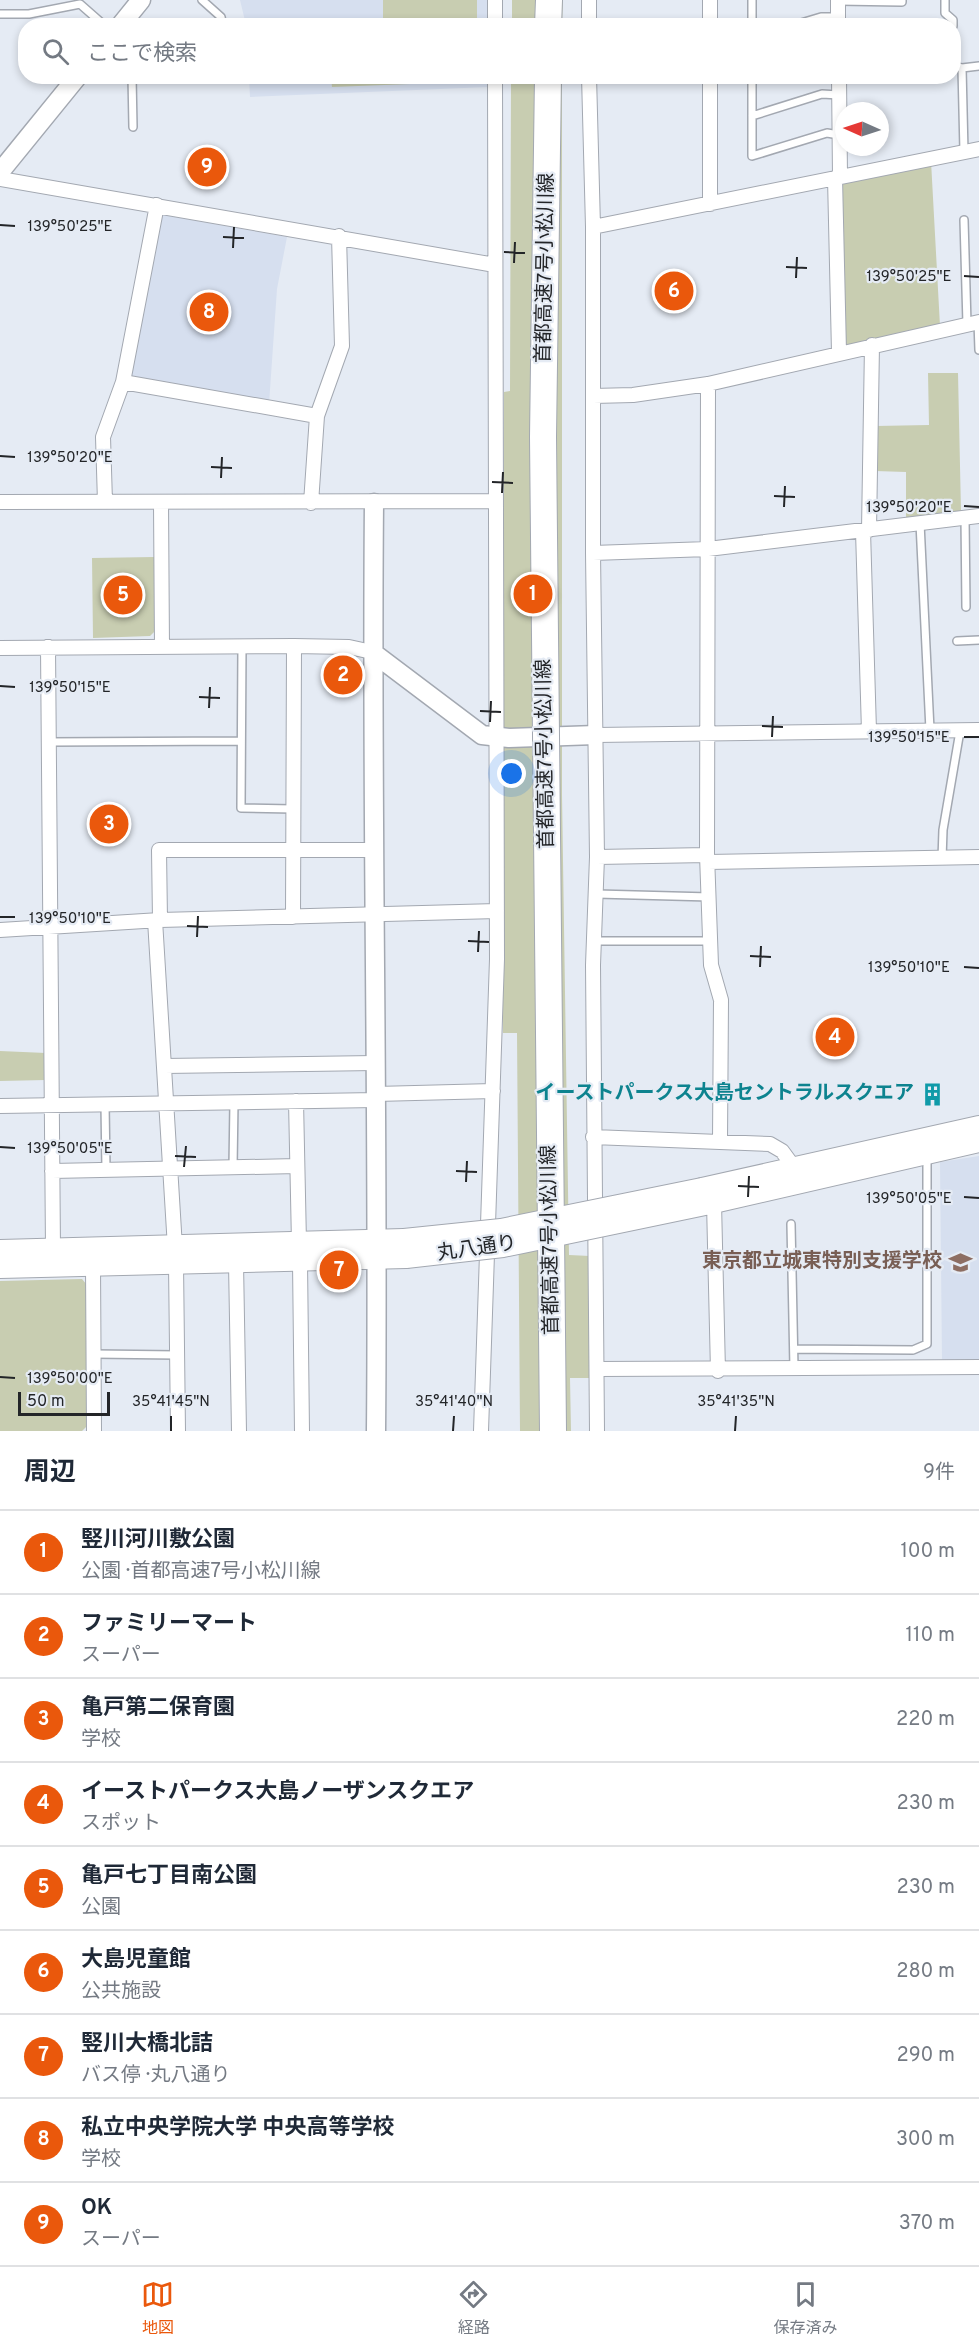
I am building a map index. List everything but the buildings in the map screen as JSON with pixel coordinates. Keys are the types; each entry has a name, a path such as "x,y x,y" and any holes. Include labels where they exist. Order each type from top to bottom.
{"highway":[{"path":"533,0 533,18"},
{"path":"548,18 549,0"},
{"name":"首都高速7号小松川線","path":"532,84 528,448 536,1431"},
{"name":"首都高速7号小松川線","path":"548,84 543,437 553,1431"}],"main road":[{"name":"丸八通り","path":"707,1199 793,1166 979,1126"},
{"name":"丸八通り","path":"0,1250 53,1249 176,1255 405,1248 501,1229 707,1199 979,1142"},
{"name":"丸八通り","path":"0,1268 93,1266 176,1255 236,1263 299,1252"}],"street":[{"path":"126,18 141,0"},
{"path":"495,0 495,18"},
{"path":"589,0 589,18"},
{"path":"710,0 710,18"},
{"path":"838,0 838,18"},
{"path":"0,172 72,84"},
{"path":"481,1431 497,911 495,84"},
{"path":"590,84 593,227 592,553 597,857 593,1137 597,1431"},
{"path":"710,84 710,204"},
{"path":"839,84 839,102"},
{"path":"593,227 979,149"},
{"path":"839,156 839,352"},
{"path":"0,179 339,236 495,265"},
{"path":"105,502 103,437 123,382 157,205"},
{"path":"311,503 317,416 342,346 339,236"},
{"path":"593,396 633,395 708,384 839,352 975,323"},
{"path":"869,731 866,531 872,345"},
{"path":"123,382 317,416"},
{"path":"708,384 708,859 711,965 721,1000 720,1142"},
{"path":"0,502 496,501"},
{"path":"161,503 162,647"},
{"path":"374,503 372,850 379,1249 376,1431"},
{"path":"592,553 708,549 979,516"},
{"path":"293,917 294,646"},
{"path":"48,647 53,1249"},
{"path":"0,648 349,647 372,652 482,735 496,738 979,730"},
{"path":"178,1431 176,1255 157,920 159,850 372,850"},
{"path":"597,857 708,859 979,857"},
{"path":"0,930 157,920 497,911"},
{"path":"164,1066 375,1063"},
{"path":"0,1106 296,1101 493,1091"},
{"path":"296,1101 302,1431"},
{"path":"593,1137 770,1144 782,1151 793,1166"},
{"path":"52,1172 297,1166"},
{"path":"707,1199 718,1371"},
{"path":"236,1263 239,1431"},
{"path":"93,1266 94,1431"},
{"path":"597,1369 718,1371 979,1367"}],"lane":[{"path":"202,0 221,18"},
{"path":"752,0 752,18"},
{"path":"838,0 902,2 902,0"},
{"path":"945,0 945,13 951,18"},
{"path":"0,14 29,14 80,4 96,18"},
{"path":"964,152 962,68 979,66"},
{"path":"132,84 133,127"},
{"path":"752,84 752,156 827,133 835,134"},
{"path":"752,116 822,94 839,95"},
{"path":"964,220 979,350"},
{"path":"965,517 966,607"},
{"path":"920,523 930,730"},
{"path":"957,641 979,640"},
{"path":"242,646 241,808 293,809"},
{"path":"942,859 943,830 960,730"},
{"path":"49,742 241,741"},
{"path":"597,894 710,897"},
{"path":"594,941 710,941"},
{"path":"233,1167 234,1102"},
{"path":"105,1104 106,1170"},
{"path":"794,1349 914,1350 927,1344 927,1153"},
{"path":"791,1224 794,1370"},
{"path":"94,1354 177,1355"}],"shaded area":[{"path":"240,0 489,0 489,18 244,18"},
{"path":"249,84 488,84 488,87 250,97"},
{"path":"164,215 287,237 277,289 269,404 131,380 160,218"},
{"name":"東京都立城東特別支援学校","path":"979,1156 979,1361 942,1362 940,1162"}],"green space":[{"path":"383,0 477,0 477,18 383,18"},
{"path":"512,0 563,0 562,18 512,18"},
{"path":"332,84 410,84 332,87"},
{"path":"511,84 562,84 562,795 569,1255 590,1256 592,1378 570,1378 571,1431 520,1431 517,1033 503,1033 504,392 510,391"},
{"path":"931,161 940,326 847,348 842,345 842,179"},
{"path":"928,373 958,373 961,512 906,519 906,472 875,471 876,426 929,425"},
{"path":"154,557 155,631 150,636 93,638 92,558"},
{"path":"0,1051 46,1053 46,1080 0,1081"},
{"path":"82,1279 87,1285 87,1426 82,1431 0,1431 0,1281"}],"place":[{"name":"OK","path":"207,167"},
{"name":"大島児童館","path":"674,291"},
{"name":"私立中央学院大学 中央高等学校","path":"209,312"},
{"name":"竪川河川敷公園","path":"533,594"},
{"name":"亀戸七丁目南公園","path":"123,595"},
{"name":"ファミリーマート","path":"343,675"},
{"name":"亀戸第二保育園","path":"109,824"},
{"name":"イーストパークス大島ノーザンスクエア","path":"835,1037"},
{"name":"イーストパークス大島セントラルスクエア","path":"932,1094"},
{"name":"東京都立城東特別支援学校","path":"960,1262"},
{"name":"竪川大橋北詰","path":"339,1270"}]}
